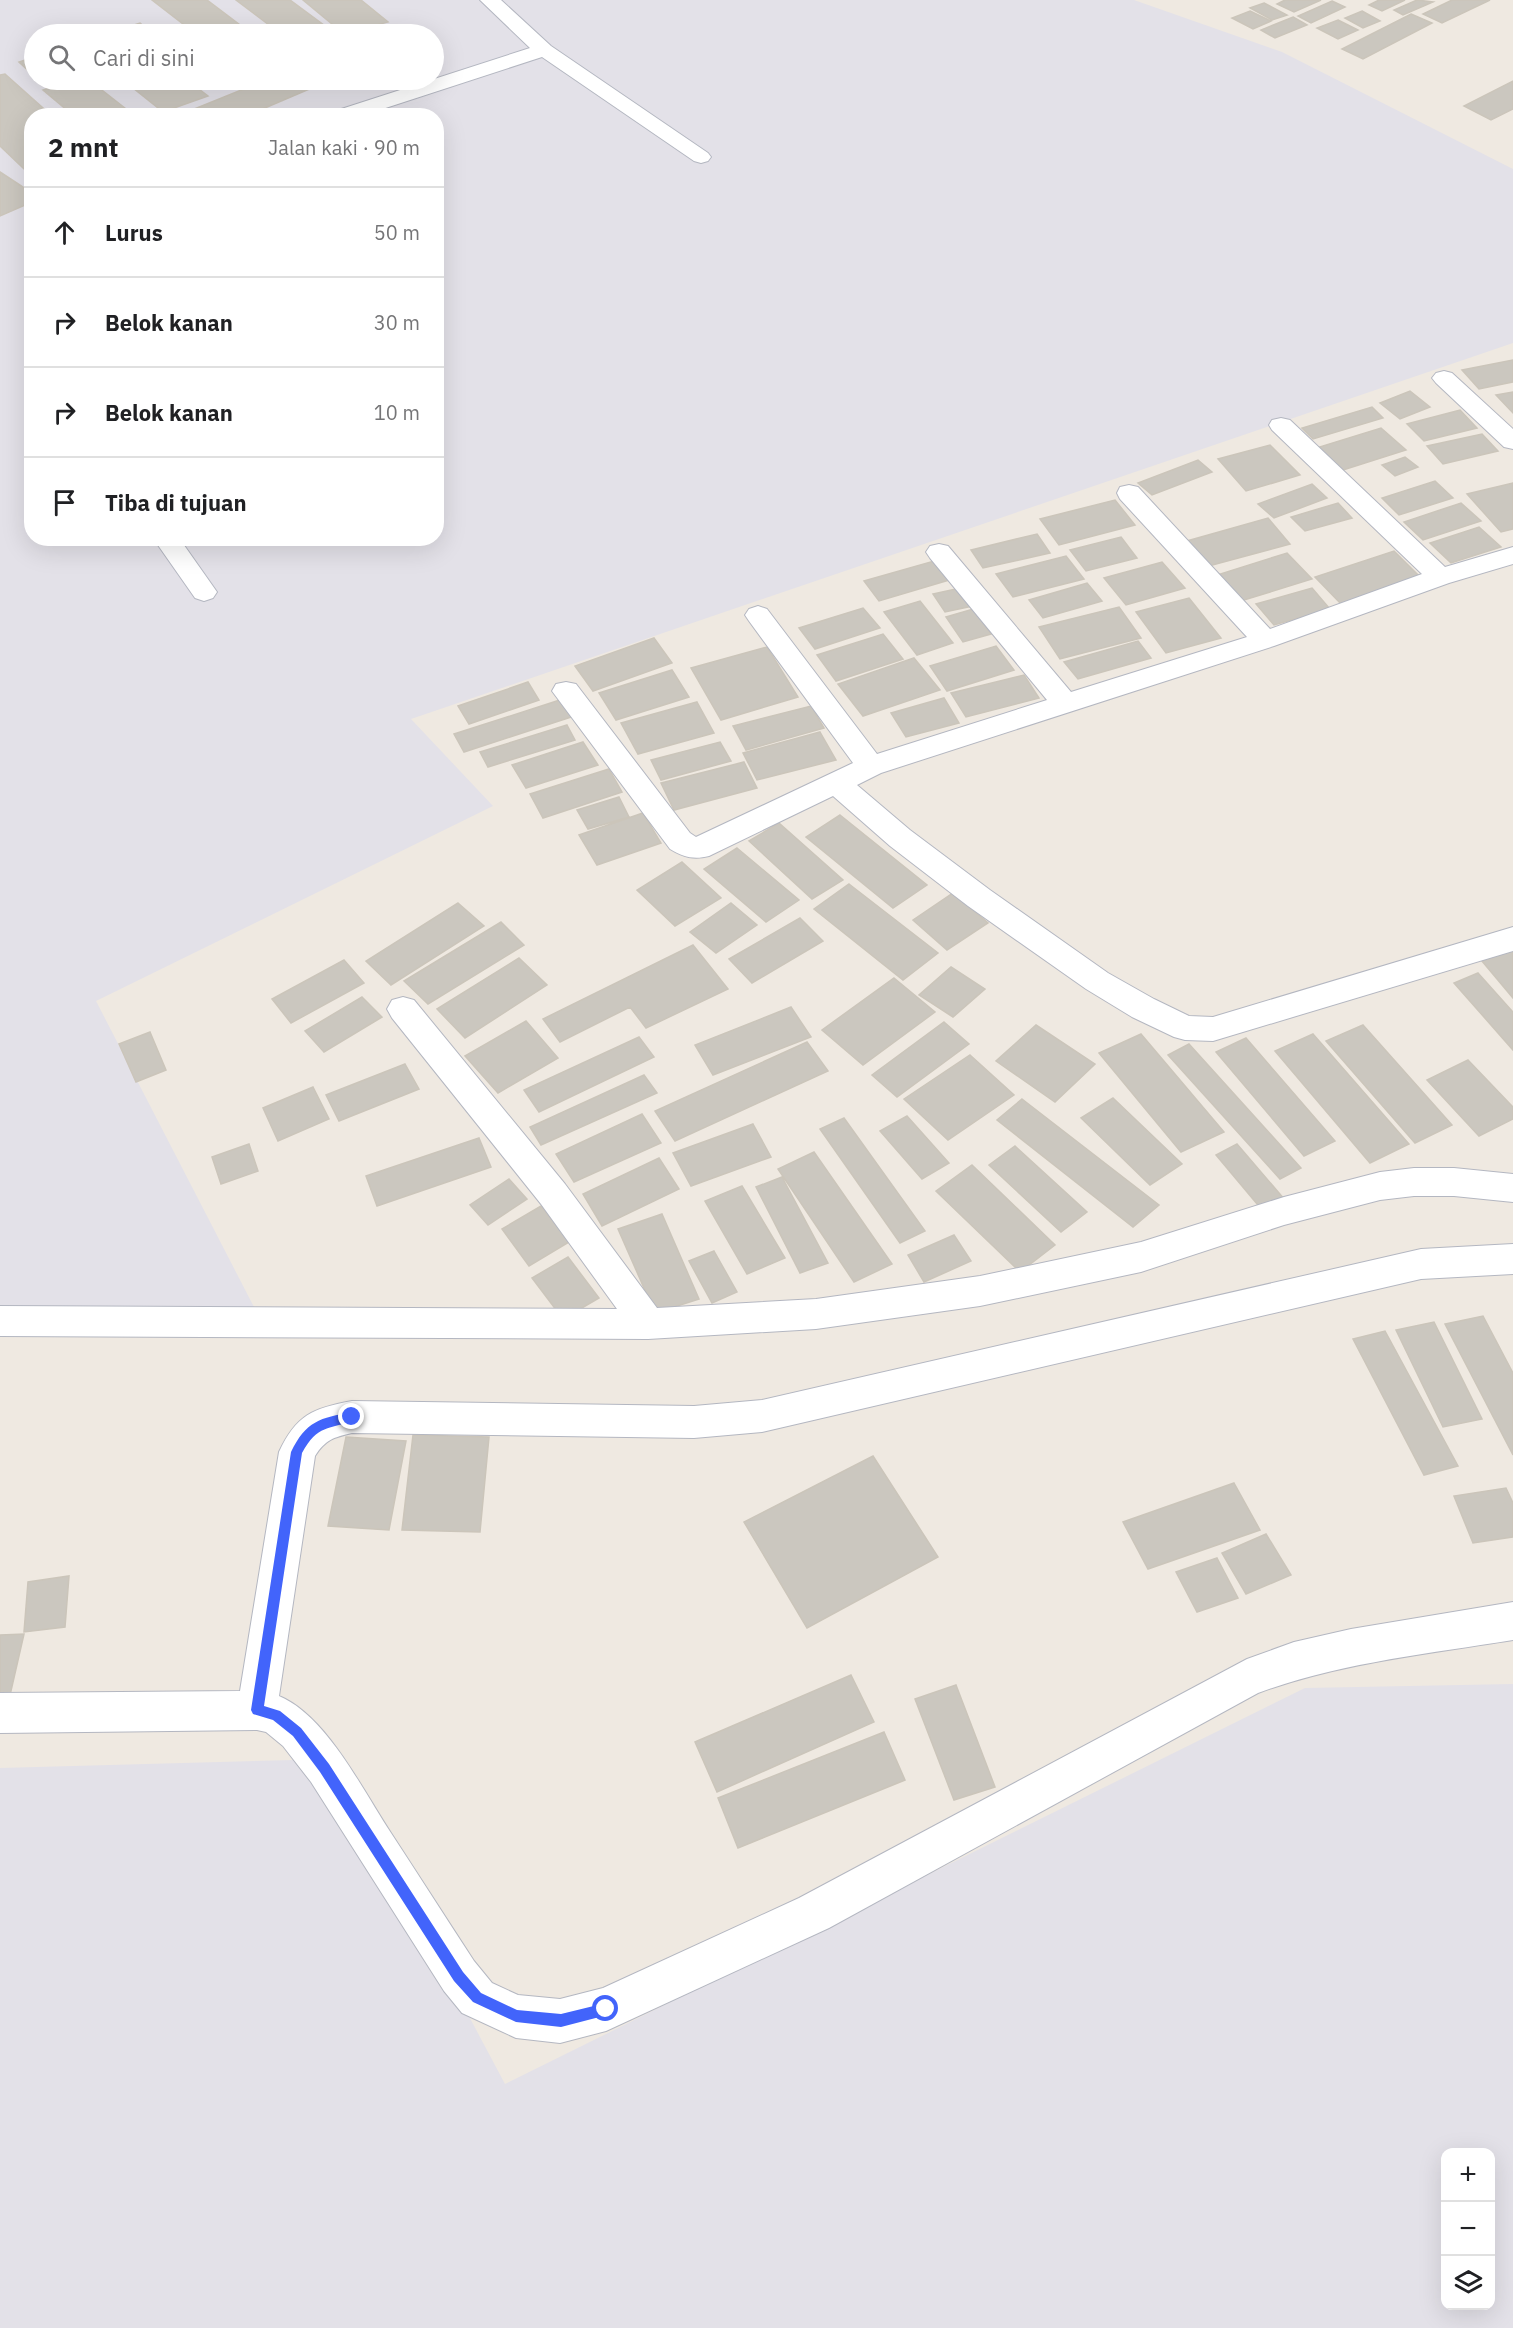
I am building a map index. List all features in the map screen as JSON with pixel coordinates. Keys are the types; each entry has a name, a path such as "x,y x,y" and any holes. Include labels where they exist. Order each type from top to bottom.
{"street":[{"path":"490,0 544,50 701,157"},
{"path":"444,82 544,50"},
{"path":"364,108 420,90"},
{"path":"1443,378 1513,442"},
{"path":"1281,425 1440,577"},
{"path":"1129,493 1265,640"},
{"path":"171,546 204,592"},
{"path":"939,552 1066,704"},
{"path":"566,691 680,842 699,848 871,766 1265,640 1440,577 1513,555"},
{"path":"758,615 871,766"},
{"path":"835,782 900,838 979,898 1097,981 1143,1008 1185,1028 1213,1029 1513,939"},
{"path":"403,1009 553,1194 648,1324"},
{"path":"0,1321 648,1324 816,1314 980,1291 1141,1257 1284,1211 1380,1186 1414,1182 1454,1182 1513,1188"},
{"path":"257,1710 297,1452 307,1434 323,1423 352,1417 694,1422 762,1416 1421,1264 1513,1259"},
{"path":"0,1713 257,1710 276,1715 297,1732 311,1750 459,1976 477,1998 516,2016 561,2021 606,2009 814,1913 1247,1678 1294,1661 1351,1648 1513,1621"}],"shaded area":[{"path":"0,0 1134,0 1282,52 1513,169 1513,343 411,719 493,806 96,1001 254,1307 0,1311"},
{"path":"1513,1684 1513,2328 0,2328 0,1768 332,1759 505,2084 1305,1688"}],"building":[{"path":"152,0 207,0 239,24 183,24"},
{"path":"236,0 290,0 322,24 268,24"},
{"path":"303,0 361,0 388,22 381,24 332,24"},
{"path":"1285,0 1321,0 1294,12 1277,4"},
{"path":"1379,0 1405,0 1382,11 1369,5"},
{"path":"1417,0 1433,2 1403,15 1394,10"},
{"path":"1452,0 1490,0 1442,23 1423,14"},
{"path":"1332,1 1345,7 1311,23 1298,16"},
{"path":"1264,3 1287,15 1272,20 1250,8"},
{"path":"1250,11 1271,21 1253,29 1232,18"},
{"path":"1362,11 1380,21 1363,28 1345,18"},
{"path":"1411,14 1432,23 1363,59 1342,49"},
{"path":"1293,17 1307,25 1275,38 1261,30"},
{"path":"1338,20 1358,30 1338,39 1317,28"},
{"path":"5,74 43,108 24,108 24,169 0,146 0,75"},
{"path":"1513,81 1513,109 1491,120 1464,106"},
{"path":"43,90 102,90 125,108 64,108"},
{"path":"136,90 200,90 208,96 174,108 158,108"},
{"path":"241,90 307,90 265,108 197,108"},
{"path":"0,172 24,188 24,206 0,216"},
{"path":"1513,360 1513,382 1479,389 1462,370"},
{"path":"1410,391 1430,407 1400,419 1380,403"},
{"path":"1513,392 1513,413 1496,395"},
{"path":"1372,407 1383,418 1313,439 1302,428"},
{"path":"1460,410 1477,428 1424,441 1407,424"},
{"path":"1381,428 1406,450 1337,472 1313,449"},
{"path":"1482,434 1498,451 1443,464 1427,446"},
{"path":"1270,445 1300,475 1246,491 1218,459"},
{"path":"1405,457 1418,467 1395,476 1382,465"},
{"path":"1198,460 1212,472 1152,495 1138,483"},
{"path":"1435,481 1453,498 1399,515 1382,498"},
{"path":"1513,483 1513,529 1501,532 1467,494"},
{"path":"1312,484 1327,498 1274,518 1258,504"},
{"path":"1115,500 1135,525 1059,545 1040,519"},
{"path":"1338,503 1352,518 1305,531 1291,517"},
{"path":"1461,503 1481,521 1423,540 1404,522"},
{"path":"1268,518 1290,544 1209,566 1187,541"},
{"path":"1479,527 1501,547 1451,563 1430,543"},
{"path":"1037,534 1050,553 983,568 971,550"},
{"path":"1121,537 1137,558 1086,571 1070,550"},
{"path":"1394,551 1420,577 1341,604 1315,577"},
{"path":"1287,553 1312,579 1241,601 1217,575"},
{"path":"1066,556 1084,579 1013,597 996,574"},
{"path":"934,561 949,580 879,601 864,581"},
{"path":"1162,562 1185,588 1126,605 1104,578"},
{"path":"1087,583 1102,601 1043,618 1029,600"},
{"path":"960,588 973,606 945,612 933,594"},
{"path":"1312,588 1330,609 1274,625 1256,604"},
{"path":"1189,598 1221,638 1166,653 1136,612"},
{"path":"920,601 953,643 917,655 884,612"},
{"path":"1119,607 1141,638 1060,659 1039,627"},
{"path":"863,608 880,628 815,649 799,628"},
{"path":"973,609 991,634 963,642 946,617"},
{"path":"883,634 903,659 836,681 817,655"},
{"path":"654,638 672,663 593,691 575,666"},
{"path":"1138,641 1151,658 1078,679 1064,662"},
{"path":"996,646 1014,670 947,691 930,666"},
{"path":"767,647 798,697 721,720 691,668"},
{"path":"914,658 940,690 863,716 838,684"},
{"path":"672,670 689,697 616,720 599,693"},
{"path":"1024,675 1039,698 966,717 951,693"},
{"path":"528,682 539,700 469,724 458,706"},
{"path":"944,698 959,723 906,737 891,713"},
{"path":"560,700 571,717 464,752 454,734"},
{"path":"697,702 714,733 638,754 621,723"},
{"path":"811,706 824,728 746,750 733,726"},
{"path":"567,725 575,740 488,767 480,752"},
{"path":"820,732 836,760 757,780 743,753"},
{"path":"583,742 598,765 526,788 512,765"},
{"path":"720,742 731,761 661,780 651,760"},
{"path":"744,762 757,788 674,810 661,783"},
{"path":"609,769 622,792 543,818 530,794"},
{"path":"619,797 629,817 588,829 577,810"},
{"path":"643,813 661,843 597,865 579,835"},
{"path":"840,815 927,885 893,908 806,837"},
{"path":"779,823 843,880 812,899 749,841"},
{"path":"737,848 799,900 766,922 704,869"},
{"path":"682,862 721,898 675,926 637,890"},
{"path":"849,884 938,953 903,980 814,909"},
{"path":"953,893 988,923 947,950 913,920"},
{"path":"458,903 484,926 391,985 366,961"},
{"path":"731,903 757,925 716,953 690,932"},
{"path":"800,918 823,941 752,983 729,959"},
{"path":"501,922 524,945 428,1004 404,981"},
{"path":"693,945 728,989 646,1028 630,1007 560,1042 543,1019"},
{"path":"1513,950 1513,998 1482,961"},
{"path":"519,958 547,985 465,1038 437,1009"},
{"path":"344,960 364,983 291,1023 272,999"},
{"path":"951,967 985,989 953,1017 919,995"},
{"path":"1478,973 1513,1012 1513,1050 1454,983"},
{"path":"894,978 935,1012 863,1065 822,1030"},
{"path":"362,997 382,1017 324,1052 305,1031"},
{"path":"791,1007 811,1037 713,1075 695,1045"},
{"path":"526,1021 558,1058 498,1093 465,1056"},
{"path":"944,1022 969,1044 897,1097 872,1075"},
{"path":"1036,1025 1095,1064 1055,1102 996,1061"},
{"path":"1363,1025 1452,1125 1415,1143 1326,1041"},
{"path":"150,1032 166,1070 136,1082 119,1044"},
{"path":"1141,1034 1224,1132 1181,1152 1099,1053"},
{"path":"1313,1034 1409,1144 1370,1163 1275,1051"},
{"path":"639,1037 654,1057 539,1112 524,1090"},
{"path":"1246,1038 1335,1141 1304,1156 1216,1052"},
{"path":"807,1042 828,1071 675,1141 655,1111"},
{"path":"1189,1044 1301,1168 1280,1179 1168,1055"},
{"path":"970,1055 1014,1095 948,1140 904,1099"},
{"path":"1468,1060 1513,1107 1513,1119 1479,1136 1427,1080"},
{"path":"405,1064 419,1089 339,1121 326,1095"},
{"path":"644,1075 657,1093 541,1145 530,1127"},
{"path":"313,1087 329,1119 278,1141 263,1108"},
{"path":"1113,1098 1182,1164 1150,1185 1081,1118"},
{"path":"1022,1099 1159,1205 1133,1227 997,1120"},
{"path":"642,1114 661,1143 574,1182 556,1154"},
{"path":"907,1116 949,1163 922,1179 880,1131"},
{"path":"844,1118 925,1231 900,1243 820,1129"},
{"path":"753,1124 771,1157 691,1186 673,1153"},
{"path":"479,1138 491,1167 377,1206 366,1176"},
{"path":"249,1144 258,1171 221,1184 212,1157"},
{"path":"1237,1144 1285,1200 1263,1211 1216,1155"},
{"path":"1015,1146 1087,1212 1061,1232 989,1165"},
{"path":"814,1152 892,1264 854,1282 778,1169"},
{"path":"659,1158 679,1189 602,1226 583,1194"},
{"path":"972,1165 1055,1245 1020,1272 936,1191"},
{"path":"782,1177 828,1263 800,1273 756,1187"},
{"path":"509,1179 527,1199 488,1225 470,1205"},
{"path":"742,1186 785,1258 747,1274 705,1201"},
{"path":"541,1206 569,1242 529,1266 502,1229"},
{"path":"662,1214 699,1299 655,1313 618,1229"},
{"path":"954,1235 971,1261 924,1282 908,1255"},
{"path":"714,1251 737,1292 712,1303 689,1261"},
{"path":"568,1257 599,1298 563,1319 532,1278"},
{"path":"1483,1316 1513,1373 1513,1455 1445,1324"},
{"path":"1434,1322 1482,1419 1443,1427 1396,1330"},
{"path":"1385,1331 1458,1466 1424,1475 1353,1339"},
{"path":"413,1435 489,1437 480,1532 402,1530"},
{"path":"346,1437 406,1441 389,1530 328,1526"},
{"path":"873,1456 938,1557 807,1628 744,1522"},
{"path":"1234,1483 1260,1530 1148,1569 1123,1522"},
{"path":"1506,1488 1513,1503 1513,1537 1473,1543 1454,1496"},
{"path":"1266,1534 1291,1575 1246,1594 1222,1553"},
{"path":"1217,1558 1238,1598 1197,1612 1176,1572"},
{"path":"69,1576 65,1627 24,1632 28,1582"},
{"path":"24,1634 8,1704 0,1703 0,1635"},
{"path":"851,1675 874,1722 717,1792 695,1742"},
{"path":"956,1685 995,1787 954,1800 915,1699"},
{"path":"884,1732 905,1780 738,1848 718,1798"}],"route":[{"path":"352,1417 323,1423 307,1434 297,1452 257,1710 276,1715 297,1732 325,1768 459,1976 477,1998 516,2016 561,2021 606,2009"}]}
